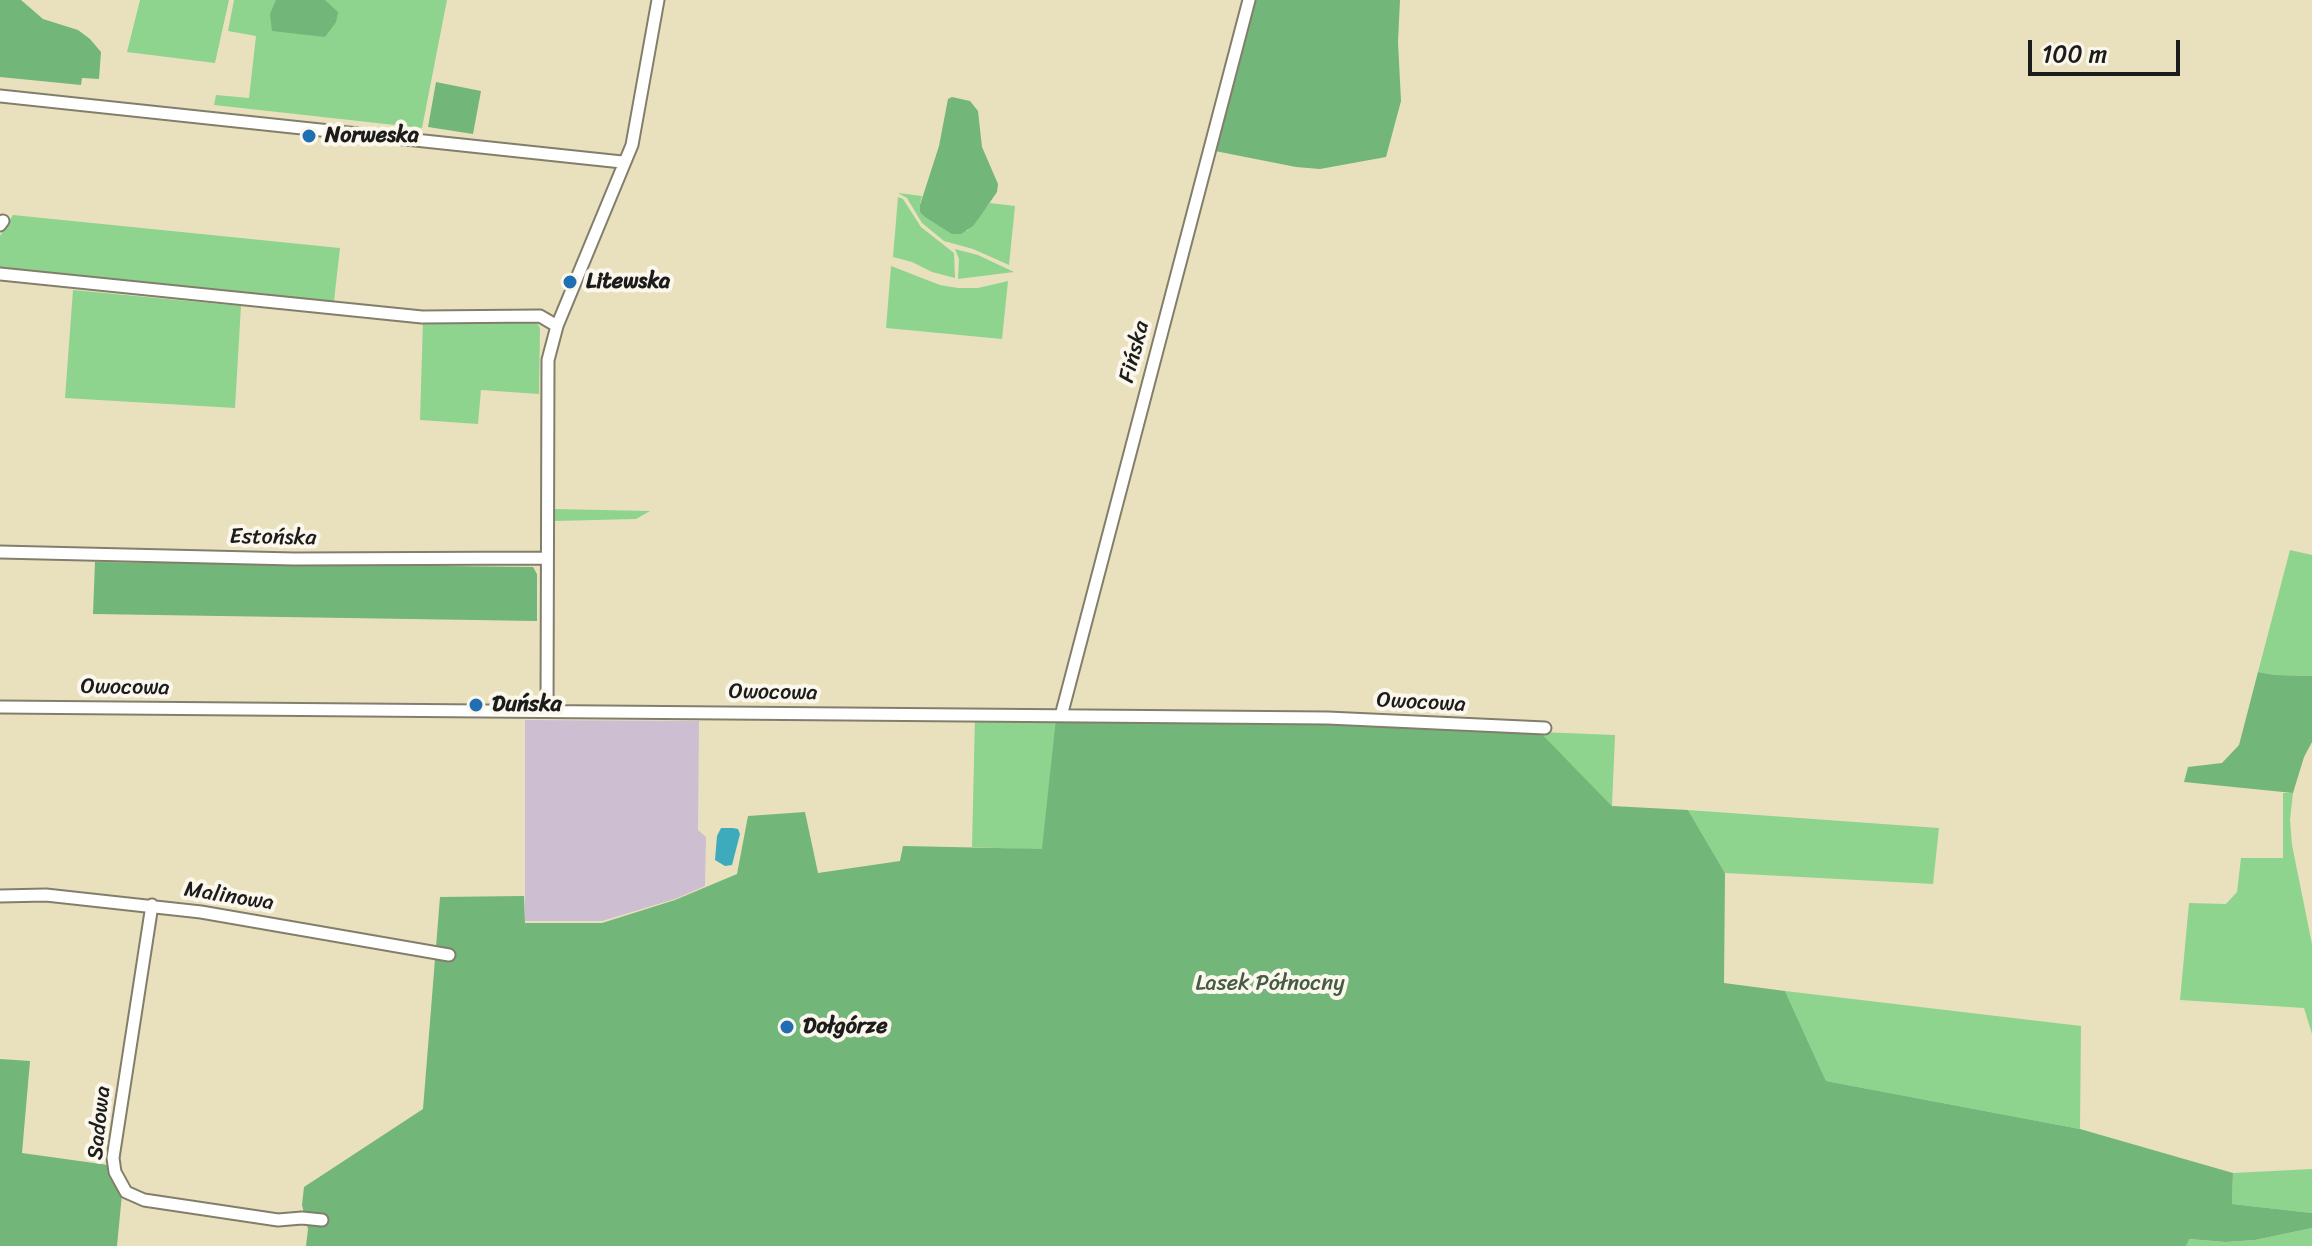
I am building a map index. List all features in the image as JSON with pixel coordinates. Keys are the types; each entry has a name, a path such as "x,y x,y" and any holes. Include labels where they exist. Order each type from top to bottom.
{"street":[{"path":"547,711 547,369 557,326 622,162 632,145 658,0"},
{"name":"Fińska","path":"1061,716 1249,0"},
{"path":"0,96 622,162"},
{"path":"0,274 422,317 540,316 557,326"},
{"name":"Estońska","path":"0,552 294,559 546,558"},
{"name":"Owocowa","path":"0,707 1328,718 1545,728"},
{"name":"Malinowa","path":"0,896 46,895 152,905 449,955"},
{"name":"Sadowa","path":"152,905 113,1158 115,1172 126,1192 144,1200 278,1220 322,1220"}],"shaded area":[{"path":"525,720 699,721 698,830 706,837 705,886 675,899 602,921 525,921"}],"green space":[{"path":"0,0 21,0 43,19 78,30 90,39 101,52 99,79 82,78 81,85 0,77"},
{"path":"140,0 229,0 215,63 127,52"},
{"path":"234,0 447,0 422,128 214,105 216,95 249,98 256,36 228,31"},
{"path":"276,0 325,0 338,12 336,22 325,37 272,31 270,14"},
{"path":"1254,0 1400,0 1398,42 1401,101 1386,157 1320,169 1215,151"},
{"path":"436,82 481,91 473,134 428,127"},
{"path":"948,99 970,101 978,111 982,147 998,184 997,192 973,226 961,234 952,234 920,212 939,146"},
{"path":"898,193 922,196 920,204 967,231 990,203 1015,206 1009,265 973,249 944,241 922,223 907,198"},
{"path":"898,197 903,199 921,227 954,253 955,278 893,257"},
{"path":"13,215 340,248 334,301 0,269 0,236"},
{"path":"955,249 978,255 1014,272 958,279 959,259"},
{"path":"891,266 940,285 958,288 978,288 1008,281 1002,339 886,328"},
{"path":"73,290 241,306 235,408 65,398"},
{"path":"423,320 536,321 540,328 539,394 481,390 478,424 420,420"},
{"path":"555,509 650,511 636,519 555,521"},
{"path":"2290,550 2312,555 2312,676 2258,672"},
{"path":"95,562 533,567 537,574 537,621 93,614"},
{"path":"2258,672 2312,676 2312,742 2293,793 2184,782 2188,767 2222,763 2239,745"},
{"path":"975,716 1056,717 1043,850 972,847"},
{"name":"Lasek Północny","path":"1056,717 1398,725 1540,732 1612,806 1688,810 1725,873 1724,983 1785,991 1826,1081 2080,1129 2233,1173 2232,1204 2312,1213 2312,1228 2255,1240 2225,1242 2189,1239 2186,1246 306,1246 308,1229 302,1205 304,1187 423,1109 440,897 524,896 525,923 602,923 675,900 737,874 748,816 805,812 818,873 900,861 903,846 1042,849"},
{"path":"1540,732 1615,735 1612,806"},
{"path":"2283,793 2293,793 2290,820 2292,845 2312,944 2312,1034 2304,1008 2180,1000 2189,903 2226,904 2237,892 2241,858 2283,858"},
{"path":"1688,810 1939,828 1933,884 1725,873"},
{"path":"1785,991 2081,1026 2080,1129 1826,1081"},
{"path":"0,1059 30,1061 22,1153 108,1165 122,1194 117,1246 0,1246"},
{"path":"2312,1169 2312,1213 2232,1204 2233,1173"},
{"path":"2312,1228 2312,1246 2186,1246 2188,1239 2225,1242 2255,1240"}],"water":[{"path":"721,828 738,829 740,834 732,865 725,866 715,860 717,836"}],"place":[{"name":"Norweska","path":"309,136"},
{"name":"Litewska","path":"570,282"},
{"name":"Duńska","path":"476,705"},
{"name":"Dołgórze","path":"787,1027"}]}
